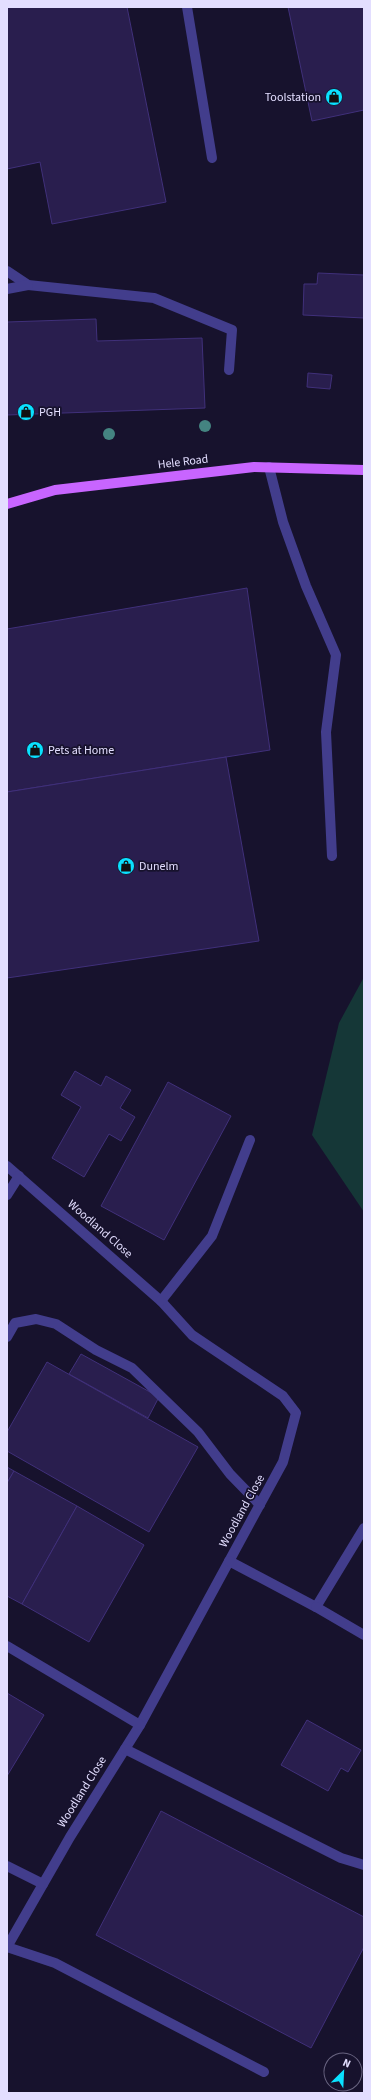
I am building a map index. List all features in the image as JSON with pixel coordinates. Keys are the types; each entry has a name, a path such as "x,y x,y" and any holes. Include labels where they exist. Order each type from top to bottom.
{"main road":[{"name":"Hele Road","path":"7,504 55,490 247,468 269,467 364,470"}],"lane":[{"path":"187,7 212,158"},
{"path":"7,271 28,285"},
{"path":"7,289 28,285 154,298 232,330 229,370"},
{"path":"269,467 283,522 306,586 336,655 326,732 332,856"},
{"path":"161,1301 212,1236 250,1140"},
{"name":"Woodland Close","path":"7,1166 161,1301 192,1335 283,1396 296,1413 283,1462 260,1505 140,1724 43,1884 7,1947"},
{"path":"7,1195 19,1176"},
{"path":"7,1337 15,1323 36,1319 56,1324 96,1350 132,1368 198,1432 230,1474 260,1505"},
{"path":"316,1607 364,1528"},
{"path":"229,1561 316,1607 364,1635"},
{"path":"7,1646 140,1724"},
{"path":"124,1749 341,1858 364,1865"},
{"path":"7,1866 43,1884"},
{"path":"7,1947 55,1963 264,2072"}],"green space":[{"path":"364,977 364,1212 312,1135 339,1023"}],"building":[{"path":"7,7 127,7 166,202 52,224 40,162 7,169"},
{"path":"288,7 364,7 364,110 312,121"},
{"path":"318,273 364,275 364,318 303,315 304,284 317,284"},
{"path":"96,319 97,341 202,338 205,408 7,415 7,322"},
{"path":"308,373 332,375 330,389 307,387"},
{"path":"247,588 270,750 7,792 7,629"},
{"name":"Dunelm","path":"226,757 259,941 7,978 7,792"},
{"path":"75,1071 101,1086 106,1076 131,1090 120,1108 135,1117 121,1141 109,1134 84,1177 52,1158 81,1107 61,1095"},
{"path":"168,1082 231,1116 164,1240 101,1206"},
{"path":"81,1354 159,1397 148,1418 69,1374"},
{"path":"47,1362 198,1447 149,1532 7,1451 7,1432"},
{"path":"7,1467 14,1471 7,1483"},
{"path":"14,1471 77,1506 22,1604 7,1596 7,1483"},
{"path":"77,1506 144,1545 89,1642 22,1604"},
{"path":"7,1693 44,1715 7,1776"},
{"path":"307,1720 361,1750 348,1772 341,1768 328,1791 281,1765"},
{"path":"161,1811 364,1917 364,1947 311,2048 96,1935"}],"place":[{"name":"Toolstation","path":"334,97"},
{"name":"PGH","path":"26,412"},
{"name":"Pets at Home","path":"35,750"},
{"name":"Dunelm","path":"126,866"}]}
